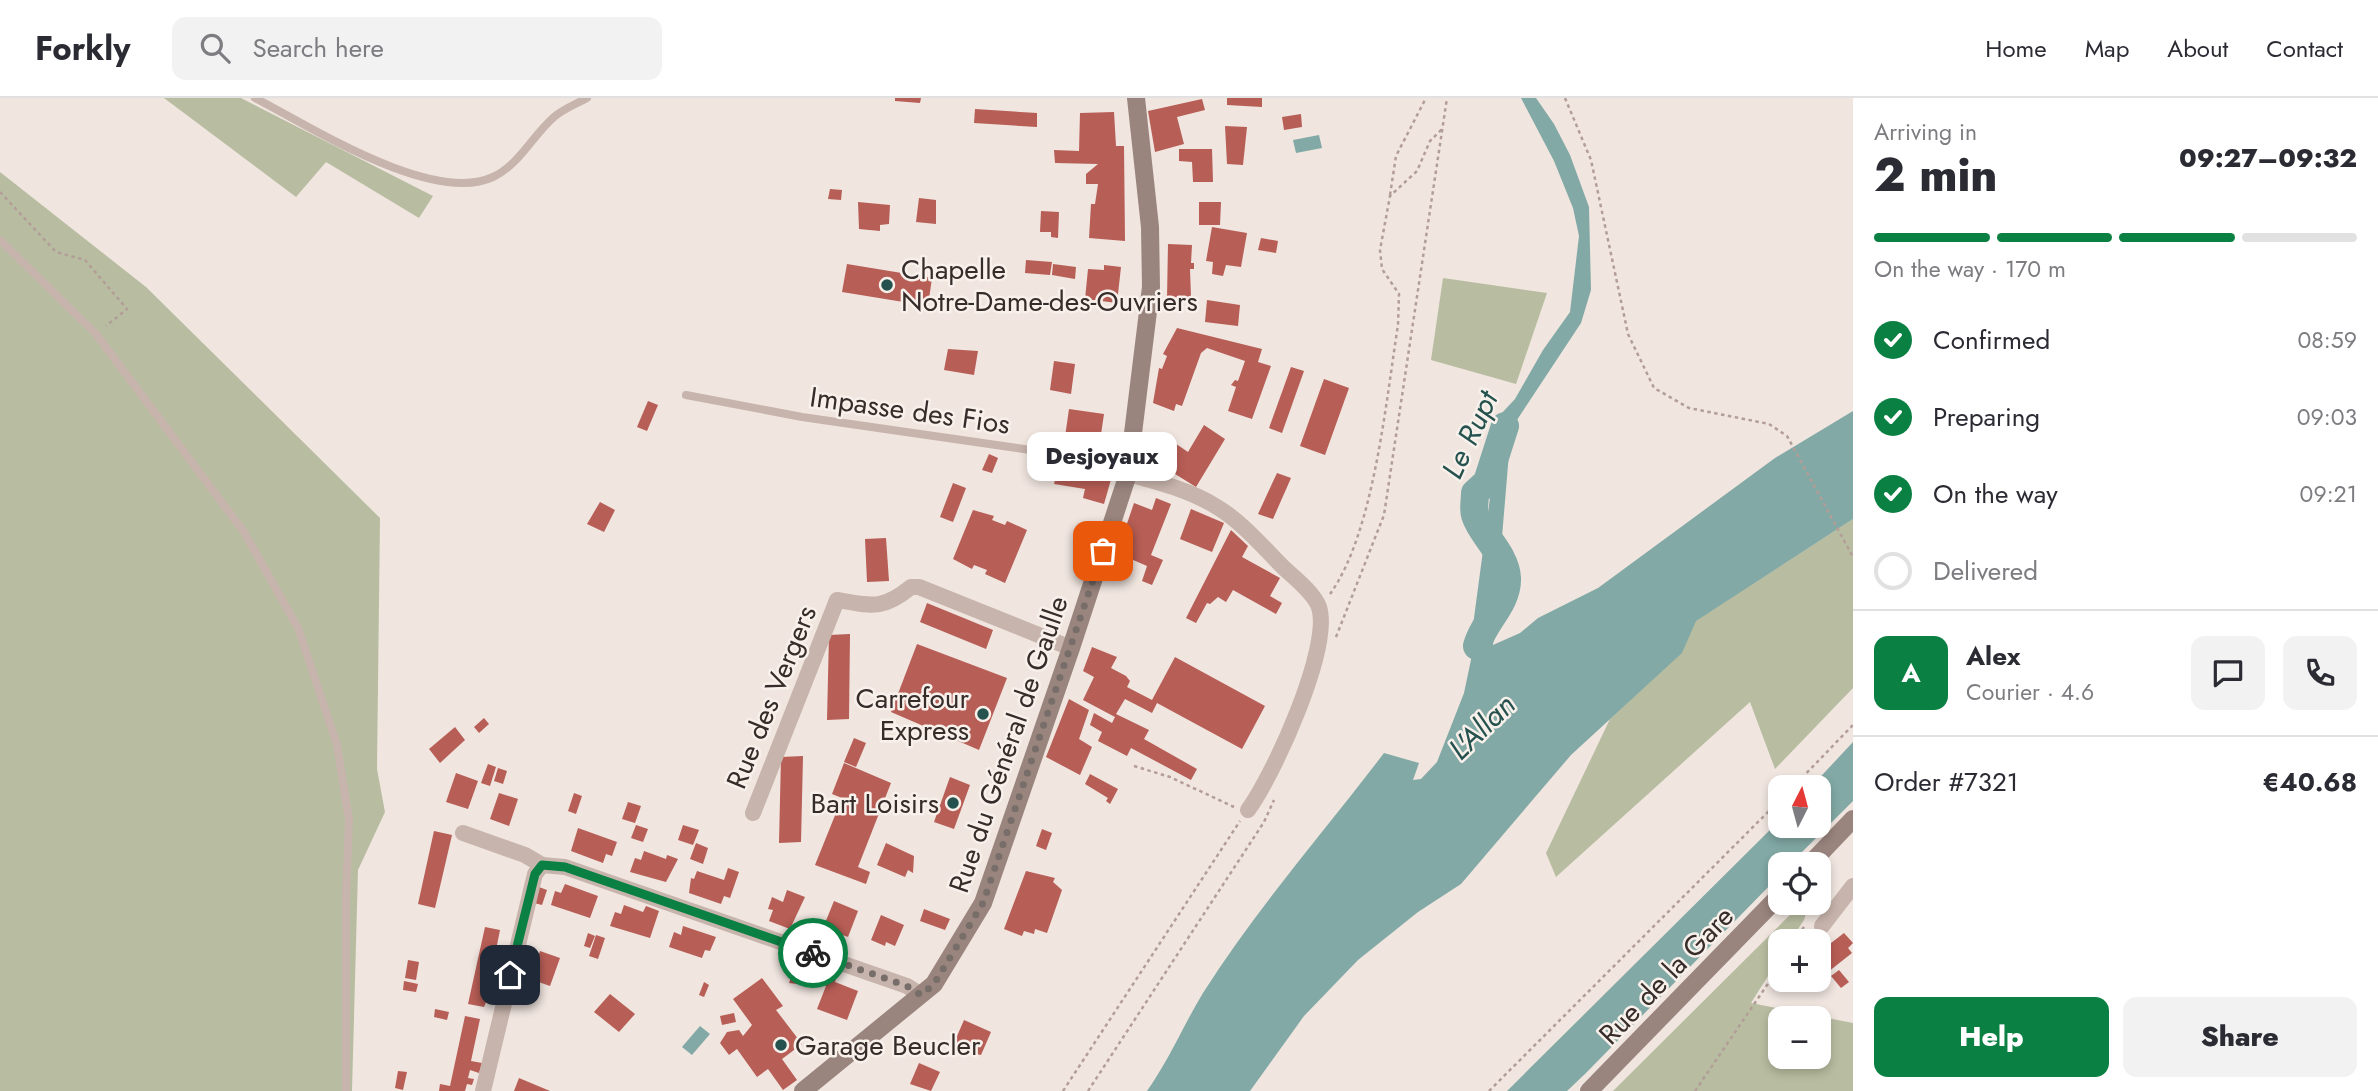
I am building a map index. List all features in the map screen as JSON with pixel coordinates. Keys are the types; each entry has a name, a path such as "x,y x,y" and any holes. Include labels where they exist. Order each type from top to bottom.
{"main road":[{"name":"Rue du Général de Gaulle","path":"803,1091 934,984 983,903 1071,648 1128,469 1151,287 1150,227 1136,98"},
{"path":"1821,852 1853,819"},
{"name":"Rue de la Gare","path":"1589,1091 1768,907"}],"street":[{"path":"1128,469 1217,507 1294,578 1319,607 1320,628 1294,724 1260,794 1248,810"},
{"name":"Rue des Vergers","path":"754,813 837,600 878,606 890,603 911,587 919,587 1071,648"},
{"path":"463,833 525,855 542,865 565,867 907,986 921,995"},
{"path":"483,1091 535,874 542,865"},
{"path":"1822,926 1853,886"}],"lane":[{"path":"255,98 404,173 435,181 471,184 495,176 513,162 555,116 587,98"},
{"path":"0,240 96,334 244,532 298,628 337,745 349,820 346,895 346,1091"},
{"name":"Impasse des Fios","path":"686,396 1128,469"}],"path":[{"path":"1319,607 1337,584 1365,511 1382,430 1398,325 1399,294 1382,269 1380,250 1396,156 1426,98"},
{"path":"1565,98 1591,160 1628,334 1654,388 1689,408 1769,424 1787,436 1853,557"},
{"path":"1390,196 1417,171 1430,141 1442,129"},
{"path":"0,192 56,252 85,260 127,309 96,334"},
{"path":"1805,775 1853,725"},
{"path":"1063,1091 1248,810 1231,806 1170,777 1134,766"},
{"path":"1489,1091 1768,812"},
{"path":"1695,1091 1768,983"}],"green space":[{"path":"164,98 241,98 433,196 419,218 326,162 296,197"},
{"path":"0,172 146,287 380,518 377,769 385,812 358,870 352,1091 0,1091"},
{"path":"1443,278 1547,293 1516,384 1431,360"},
{"path":"1853,519 1853,688 1775,769 1750,702 1556,877 1546,853 1610,719 1681,653 1695,621"},
{"path":"1790,915 1805,915 1798,929 1776,929"},
{"path":"1768,937 1768,976 1751,1003 1768,1006 1768,1069 1831,1069 1831,1019 1853,1023 1853,1091 1613,1091"}],"water":[{"name":"L'Allan","path":"1521,98 1536,98 1554,124 1570,155 1589,207 1591,290 1581,323 1511,429 1493,645 1520,633 1538,618 1598,588 1775,458 1853,411 1853,519 1696,621 1682,653 1571,755 1461,884 1418,912 1358,960 1304,1016 1250,1091 1147,1091 1203,993 1224,962 1268,901 1384,753 1419,763 1413,780 1421,779 1437,762 1464,693 1472,655 1474,618 1494,468 1492,436 1500,415 1515,399 1543,350 1570,312 1579,236 1573,208 1554,161"},
{"path":"1319,135 1322,148 1296,153 1293,140"},
{"path":"1853,742 1853,801 1831,823 1831,775 1822,775"},
{"path":"1768,832 1768,838 1816,838 1802,852 1768,852 1768,887 1567,1091 1507,1091"},
{"path":"700,1026 710,1034 692,1055 682,1047"}],"building":[{"path":"895,98 921,98 920,103 895,101"},
{"path":"1227,98 1262,98 1262,107 1227,105"},
{"path":"1202,99 1205,110 1177,117 1184,144 1155,152 1148,111"},
{"path":"975,109 1037,113 1037,127 974,123"},
{"path":"1114,112 1116,146 1124,146 1125,241 1089,238 1091,204 1095,204 1098,184 1086,184 1086,174 1098,164 1055,163 1054,150 1079,151 1080,113"},
{"path":"1301,114 1302,127 1284,130 1282,117"},
{"path":"1225,126 1247,127 1243,165 1227,164"},
{"path":"1179,149 1212,149 1213,182 1193,182 1192,162 1179,161"},
{"path":"830,189 842,190 841,200 828,199"},
{"path":"919,198 936,200 936,224 916,222"},
{"path":"858,202 890,205 889,224 880,225 880,231 859,229"},
{"path":"1199,202 1221,202 1220,225 1199,225"},
{"path":"1041,211 1059,212 1058,238 1051,237 1051,232 1040,232"},
{"path":"1212,227 1247,233 1241,267 1226,265 1223,276 1212,274 1213,262 1206,261"},
{"path":"1261,238 1278,241 1276,253 1258,250"},
{"path":"1168,244 1192,245 1191,263 1194,263 1194,269 1190,269 1191,297 1167,298"},
{"path":"1026,260 1052,262 1050,275 1025,273"},
{"name":"Chapelle Notre-Dame-des-Ouvriers","path":"847,264 932,278 928,306 842,292"},
{"path":"1053,264 1076,267 1075,279 1052,275"},
{"path":"1104,265 1121,267 1117,303 1085,299 1088,269 1104,270"},
{"path":"1207,300 1240,305 1238,326 1205,322"},
{"path":"1177,328 1262,349 1258,362 1271,366 1252,419 1228,411 1236,387 1231,385 1235,380 1238,381 1245,361 1207,348 1201,353 1182,406 1176,404 1174,411 1153,403 1159,368 1162,369 1167,356 1163,354"},
{"path":"948,349 978,351 974,375 944,370"},
{"path":"1054,361 1075,364 1071,394 1050,390"},
{"path":"1291,367 1304,371 1282,433 1269,428"},
{"path":"1324,379 1349,388 1325,455 1300,446"},
{"path":"648,401 658,405 647,431 637,427"},
{"path":"1069,409 1104,414 1099,448 1064,444"},
{"path":"1204,425 1225,439 1196,487 1146,456 1154,436 1157,438 1160,433 1188,452"},
{"path":"989,454 998,458 992,473 982,470"},
{"path":"1061,458 1114,469 1104,504 1083,498 1085,489 1054,484"},
{"path":"1277,473 1291,478 1273,519 1258,514"},
{"path":"953,483 966,488 953,522 940,517"},
{"path":"1156,498 1171,504 1151,555 1163,560 1152,585 1142,581 1147,566 1117,553 1134,503 1152,510"},
{"path":"600,502 615,510 604,532 587,524"},
{"path":"1191,509 1224,523 1212,552 1180,539"},
{"path":"973,510 994,516 992,520 1005,525 1007,521 1027,530 1005,583 985,574 987,570 974,565 972,569 953,559"},
{"path":"1231,530 1248,546 1242,557 1280,578 1270,596 1282,603 1276,614 1233,590 1226,602 1218,597 1210,604 1207,603 1196,623 1186,618"},
{"path":"886,538 889,581 867,582 865,539"},
{"path":"927,603 993,630 986,649 920,622"},
{"path":"850,634 849,719 827,720 829,635"},
{"path":"917,644 1007,678 979,750 891,712"},
{"path":"1092,647 1117,657 1111,668 1126,676 1130,681 1127,687 1152,700 1175,657 1265,706 1242,749 1157,703 1152,713 1125,699 1116,714 1149,730 1144,739 1197,769 1191,780 1131,748 1127,756 1098,741 1102,732 1090,725 1094,713 1112,723 1115,717 1083,700 1094,677 1083,671"},
{"path":"1069,699 1089,710 1079,739 1092,747 1080,775 1046,757"},
{"path":"484,718 489,724 479,733 474,727"},
{"path":"455,727 465,740 440,763 429,749"},
{"path":"854,738 866,743 856,767 844,762"},
{"path":"803,756 801,842 779,843 781,757"},
{"path":"844,763 891,783 858,867 870,872 866,884 815,865 842,798 832,794"},
{"path":"488,764 496,767 490,786 481,783"},
{"path":"498,768 507,771 503,784 494,781"},
{"path":"456,773 478,781 468,809 446,802"},
{"path":"1090,774 1118,789 1110,804 1106,801 1108,798 1085,784"},
{"path":"950,777 970,785 954,829 934,822"},
{"path":"499,793 518,799 509,826 490,819"},
{"path":"574,793 582,796 576,814 568,811"},
{"path":"628,802 641,806 635,823 622,819"},
{"path":"636,825 648,829 643,842 631,838"},
{"path":"683,825 699,830 693,845 678,840"},
{"path":"578,828 617,842 612,856 606,854 603,863 571,851"},
{"path":"1042,829 1052,833 1046,850 1036,846"},
{"path":"434,831 452,835 435,908 418,904"},
{"path":"696,843 708,848 703,864 690,859"},
{"path":"886,843 914,856 913,873 908,870 905,877 877,865"},
{"path":"644,851 666,859 667,855 678,859 666,882 630,872 635,858 641,860"},
{"path":"728,868 739,872 730,898 724,896 721,904 689,893 691,878 694,879 697,871 724,880"},
{"path":"1026,871 1055,878 1053,882 1062,890 1047,933 1035,929 1034,934 1024,931 1022,936 1004,929"},
{"path":"565,884 598,896 590,918 551,905 555,891 561,893"},
{"path":"539,887 547,890 542,905 534,903"},
{"path":"787,890 805,897 790,929 769,921 773,910 768,909 772,897 783,902"},
{"path":"834,901 858,911 848,937 823,928"},
{"path":"624,905 643,912 646,906 659,911 650,938 610,926 615,912 621,914"},
{"path":"924,909 950,919 945,930 920,921"},
{"path":"881,915 904,925 895,946 886,942 885,946 871,940"},
{"path":"683,926 716,937 710,951 705,950 702,958 669,947 674,932 681,935"},
{"path":"485,927 500,930 497,945 501,946 500,951 496,950 491,975 494,975 493,980 490,980 487,989 491,990 484,1007 468,1004"},
{"path":"588,933 595,936 590,948 584,946"},
{"path":"1844,933 1853,943 1848,948 1852,953 1831,970 1831,943"},
{"path":"596,935 605,938 598,959 589,956"},
{"path":"540,951 560,958 550,986 530,979"},
{"path":"798,958 838,972 835,982 858,991 847,1020 817,1009 826,986 801,977 797,984 789,983"},
{"path":"408,960 419,962 416,980 405,978"},
{"path":"1839,970 1849,982 1841,988 1831,976"},
{"path":"762,978 783,1006 776,1010 802,1044 782,1059 797,1080 783,1090 768,1069 757,1077 737,1049 729,1055 720,1043 727,1032 739,1030 743,1036 752,1025 733,999"},
{"path":"404,981 418,984 416,992 403,990"},
{"path":"704,982 709,985 704,997 699,995"},
{"path":"610,994 635,1014 619,1032 594,1012"},
{"path":"435,1009 449,1012 447,1020 434,1017"},
{"path":"734,1013 736,1022 722,1025 720,1016"},
{"path":"465,1016 480,1019 471,1061 482,1063 479,1073 470,1070 468,1078 474,1079 472,1085 467,1084 465,1091 439,1091 440,1084 450,1086"},
{"path":"964,1020 991,1032 981,1055 960,1050 962,1046 954,1043"},
{"path":"919,1063 940,1072 931,1091 910,1084"},
{"path":"398,1071 407,1072 403,1090 395,1088"},
{"path":"519,1078 550,1091 514,1091"}],"waterway":[{"name":"Le Rupt","path":"1477,646 1484,629 1500,605 1506,587 1506,569 1478,522 1474,507 1475,493 1487,482 1505,426"}],"way so far":[{"path":"813,953 907,986 921,995 934,984 983,903 1103,551"}],"place":[{"name":"Chapelle Notre-Dame-des-Ouvriers","path":"887,285"},
{"name":"Desjoyaux","path":"1103,551"},
{"name":"Carrefour Express","path":"983,714"},
{"name":"Bart Loisirs","path":"953,803"},
{"name":"Garage Beucler","path":"781,1045"}],"route":[{"path":"510,975 535,874 542,865 565,867 813,953"}]}
